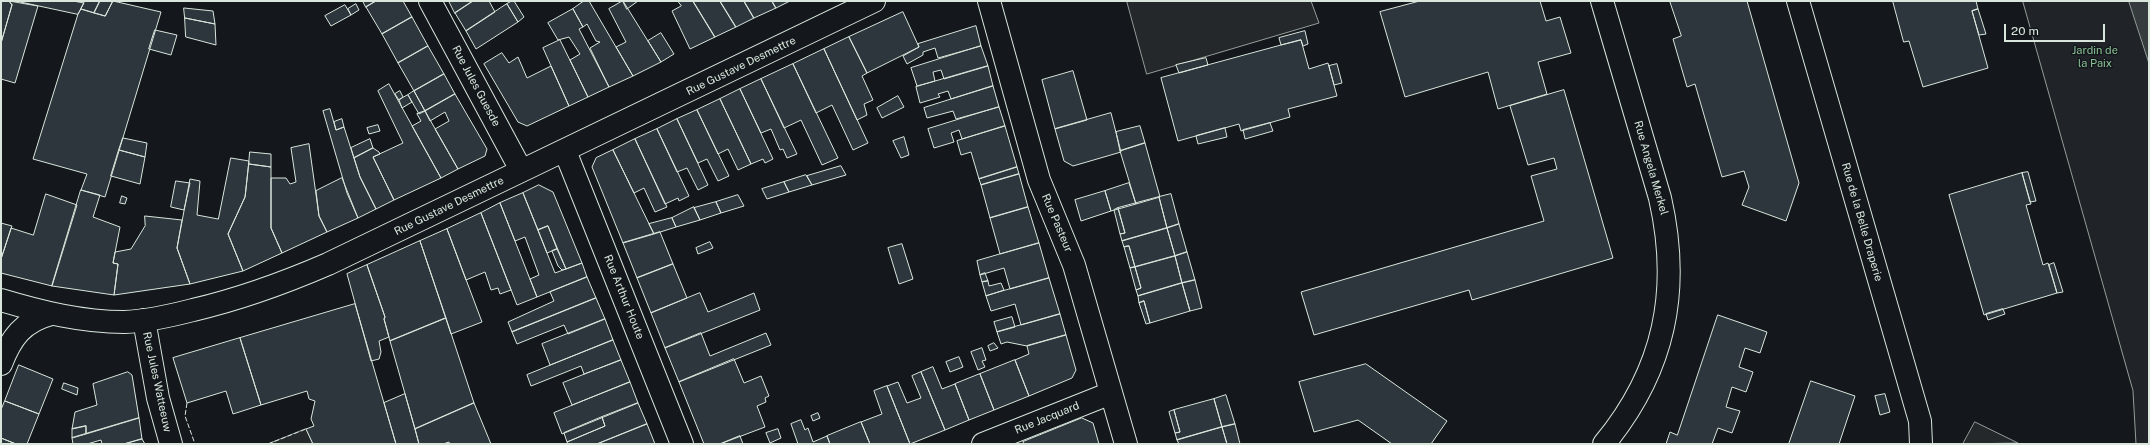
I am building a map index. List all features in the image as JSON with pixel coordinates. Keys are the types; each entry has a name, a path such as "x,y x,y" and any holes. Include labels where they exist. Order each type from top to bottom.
{"street":[{"name":"Rue Jules Guesde","path":"430,1 521,170"},
{"name":"Rue Gustave Desmettre","path":"1,300 51,314 123,322 144,320 238,299 280,285 335,261 874,1"},
{"name":"Rue Pasteur","path":"989,1 1039,180 1074,265 1126,444"},
{"name":"Rue Angela Merkel","path":"1602,1 1660,198 1665,221 1669,264 1666,315 1660,342 1634,400 1623,419 1604,444"},
{"name":"Rue de la Belle Draperie","path":"1798,1 1920,421 1921,444"},
{"name":"Rue Arthur Houte","path":"565,151 682,444"},
{"path":"1,364 8,345 17,334 39,317 51,314"},
{"name":"Rue Jules Watteeuw","path":"144,320 158,398 171,444"},
{"name":"Rue Jacquard","path":"983,444 1112,393"}],"green space":[{"name":"Jardin de la Paix","path":"2023,1 2149,1 2149,444 2136,444 2133,391"}],"shaded area":[{"path":"1127,1 1311,1 1319,23 1147,74"},
{"path":"2129,1 2149,1 2149,63"},
{"path":"1975,422 2018,443 1963,444"},
{"path":"306,429 313,444 268,444"}],"building":[{"path":"1,1 9,1 12,5 1,43"},
{"path":"9,1 38,6 15,83 1,79 1,43 12,5"},
{"path":"16,1 73,1 84,3 78,14"},
{"path":"85,1 100,1 94,13 81,9"},
{"path":"100,1 113,1 105,16 94,13"},
{"path":"113,1 161,12 105,197 81,190 87,174 33,159 78,14 81,9 105,16"},
{"path":"363,1 376,1 366,7"},
{"path":"376,1 403,1 412,17 382,34 366,7"},
{"path":"449,1 473,1 455,13"},
{"path":"473,1 489,1 495,12 466,31 455,13"},
{"path":"514,1 524,17 518,22 507,4"},
{"path":"584,1 589,1 633,76 609,87 590,48 600,42 596,41 587,24 583,27 573,9"},
{"path":"623,1 638,1 627,9"},
{"path":"623,1 661,62 633,76 616,47 626,42 609,9"},
{"path":"678,1 693,1 715,37 690,49 672,11 681,6"},
{"path":"693,1 720,1 736,27 715,37"},
{"path":"720,1 744,1 754,18 736,27"},
{"path":"744,1 772,1 776,8 754,18"},
{"path":"772,1 790,1 776,8"},
{"path":"1420,1 1540,1 1546,21 1560,17 1571,53 1538,62 1547,94 1498,109 1488,72 1405,97 1380,12"},
{"path":"1670,1 1747,1 1799,183 1786,221 1742,205 1749,187 1744,171 1722,177 1695,84 1687,87 1673,39 1681,36"},
{"path":"1893,1 1976,1 1978,9 1972,11 1988,68 1923,87 1909,41 1904,42"},
{"path":"356,4 359,10 351,15 348,9"},
{"path":"507,4 518,22 476,49 466,31"},
{"path":"345,5 351,15 331,26 325,16"},
{"path":"184,8 213,11 215,24 185,18"},
{"path":"573,9 583,27 579,29 609,87 588,97 570,60 580,54 569,37 558,40 548,23"},
{"path":"1978,9 1986,34 1979,35 1972,11"},
{"path":"903,12 919,47 867,73 849,37"},
{"path":"412,17 428,46 398,63 382,34"},
{"path":"185,18 215,24 216,45 186,37"},
{"path":"976,26 981,46 938,58 935,48 923,52 923,55 907,64 903,56 919,47 918,44"},
{"path":"155,30 177,35 171,55 149,49"},
{"path":"1305,31 1308,44 1303,46 1301,40 1281,45 1279,38"},
{"path":"661,33 674,54 661,62 648,41"},
{"path":"849,37 867,73 862,76 873,100 864,104 867,115 857,120 824,49"},
{"path":"560,40 588,97 569,106 543,48"},
{"path":"1301,40 1309,69 1328,63 1337,96 1288,109 1290,117 1241,131 1239,124 1178,141 1161,78"},
{"path":"428,46 444,74 414,91 398,63"},
{"path":"981,46 988,66 944,79 941,70 933,72 935,81 917,86 911,68"},
{"path":"824,49 868,143 853,150 832,105 816,113 793,64"},
{"path":"502,53 509,63 518,57 527,78 551,66 569,106 527,126 518,122 484,64"},
{"path":"1206,58 1208,65 1179,73 1176,65"},
{"path":"793,64 838,158 822,165 801,120 784,128 761,79"},
{"path":"1337,64 1342,83 1334,85 1329,66"},
{"path":"988,66 993,86 951,99 948,91 938,94 940,97 920,103 916,87"},
{"path":"1073,71 1087,120 1055,129 1042,80"},
{"path":"444,74 455,94 425,111 414,91"},
{"path":"761,79 797,154 787,158 783,149 780,150 771,129 761,133 740,89"},
{"path":"389,84 441,178 394,200 373,157 403,143 378,91"},
{"path":"993,86 999,107 956,119 953,111 927,118 924,108"},
{"path":"740,89 773,159 765,163 763,159 751,164 720,99"},
{"path":"1564,90 1613,258 1472,300 1469,290 1314,335 1301,292 1544,221 1531,176 1557,169 1554,158 1528,165 1510,106"},
{"path":"400,91 403,97 399,100 395,94"},
{"path":"414,91 425,111 419,114 408,95"},
{"path":"455,94 487,149 485,156 458,169 435,129 449,121 445,112 430,121 425,111"},
{"path":"408,95 412,102 402,108 399,100"},
{"path":"898,96 904,107 882,118 877,108"},
{"path":"720,99 751,164 738,170 728,149 718,154 697,110"},
{"path":"999,107 1005,126 962,139 959,130 951,133 954,142 934,148 928,129"},
{"path":"330,109 336,130 344,127 360,177 376,209 358,218 347,193 323,111"},
{"path":"697,110 729,176 718,181 707,159 698,163 677,119"},
{"path":"425,111 458,169 441,178 412,126 421,121 417,114"},
{"path":"1111,113 1121,152 1073,166 1064,161 1055,129"},
{"path":"342,119 344,127 336,130 334,122"},
{"path":"677,119 708,185 698,190 687,168 677,172 657,129"},
{"path":"1270,123 1273,131 1245,139 1243,130"},
{"path":"378,125 380,131 369,134 367,128"},
{"path":"1005,126 1017,167 979,179 971,152 961,155 957,141"},
{"path":"1140,126 1145,143 1120,151 1116,132"},
{"path":"1225,128 1227,137 1198,144 1196,136"},
{"path":"657,129 689,196 679,201 678,198 665,204 635,139"},
{"path":"904,137 909,155 901,158 893,141"},
{"path":"123,138 147,143 145,157 119,150"},
{"path":"370,139 373,148 354,158 351,148"},
{"path":"635,139 667,207 655,212 644,188 634,193 613,150"},
{"path":"1145,143 1160,197 1136,204 1120,151"},
{"path":"309,144 319,216 327,232 282,253 271,228 271,178 286,178 290,184 296,182 291,148"},
{"path":"373,148 380,154 373,157 394,200 376,209 360,177 354,158"},
{"path":"119,150 145,157 140,184 111,176"},
{"path":"613,150 654,234 623,243 592,167 596,158"},
{"path":"250,152 271,154 271,167 249,164"},
{"path":"231,158 249,161 245,197 228,234 243,271 190,284 177,248 190,179 200,181 197,215 218,219"},
{"path":"249,164 271,167 271,228 282,253 243,271 228,234 245,197"},
{"path":"841,166 846,175 812,185 807,176"},
{"path":"1017,167 1019,174 981,185 979,179"},
{"path":"2028,172 2036,201 2030,202 2022,173"},
{"path":"2022,173 2031,204 2026,205 2043,265 2048,263 2057,293 1984,315 1949,195"},
{"path":"1019,174 1028,207 990,218 981,185"},
{"path":"806,175 812,185 789,192 784,182"},
{"path":"342,178 358,218 327,232 319,216 316,191"},
{"path":"176,181 190,183 184,210 171,207"},
{"path":"784,182 789,192 767,199 762,189"},
{"path":"1129,183 1136,204 1111,211 1105,191"},
{"path":"539,185 553,192 582,263 566,269 548,226 538,230 523,193"},
{"path":"81,190 100,195 93,217 120,227 113,263 118,264 114,295 52,286"},
{"path":"1105,191 1111,211 1081,221 1075,200"},
{"path":"523,193 555,273 582,263 587,277 537,297 530,279 539,275 525,237 515,241 500,203"},
{"path":"46,194 77,205 52,286 1,273 1,259 11,228 33,235"},
{"path":"1171,194 1179,224 1167,228 1159,197"},
{"path":"738,195 744,206 721,213 716,202"},
{"path":"122,196 127,198 125,204 120,203"},
{"path":"1159,197 1167,228 1122,241 1120,234 1125,233 1118,208"},
{"path":"716,202 721,213 700,220 694,208"},
{"path":"500,203 537,297 517,305 481,213"},
{"path":"694,207 700,220 676,227 672,218"},
{"path":"1028,207 1039,243 1000,254 990,218"},
{"path":"1118,208 1125,233 1120,234 1114,210"},
{"path":"481,213 511,290 500,294 498,288 491,290 485,272 466,280 447,229"},
{"path":"145,216 182,220 177,248 190,284 114,295 118,264 113,263 115,252 131,249 145,226"},
{"path":"672,218 676,227 654,234 649,224"},
{"path":"1,223 12,226 1,259"},
{"path":"1179,224 1187,252 1175,256 1167,228"},
{"path":"548,226 557,249 547,253 538,230"},
{"path":"1167,228 1175,256 1135,267 1129,246 1124,247 1122,241"},
{"path":"447,229 482,322 451,334 420,241"},
{"path":"660,232 673,264 637,278 623,243"},
{"path":"420,241 446,318 390,341 384,319 385,317 367,265"},
{"path":"710,242 713,248 698,254 696,248"},
{"path":"1039,243 1049,278 1010,289 1004,268 980,275 977,261"},
{"path":"902,244 913,279 899,284 888,248"},
{"path":"1129,246 1135,267 1130,268 1124,247"},
{"path":"557,249 566,269 562,270 558,266 552,251"},
{"path":"1187,252 1195,280 1182,283 1175,256"},
{"path":"1175,256 1182,283 1138,296 1136,290 1141,288 1135,267"},
{"path":"2054,263 2063,292 2057,293 2049,265"},
{"path":"673,264 687,298 651,313 637,278"},
{"path":"367,265 385,317 384,319 389,337 379,341 381,352 379,359 371,361 347,274"},
{"path":"1135,267 1141,288 1136,290 1130,268"},
{"path":"985,273 988,281 982,282 980,275"},
{"path":"587,277 596,298 512,332 508,322 554,301 550,292"},
{"path":"1049,278 1060,314 1021,325 1015,304 991,311 986,296"},
{"path":"1195,280 1202,308 1190,311 1182,283"},
{"path":"988,281 989,286 1001,283 1004,290 986,296 982,282"},
{"path":"1182,283 1190,311 1150,323 1144,301 1139,303 1138,296"},
{"path":"700,293 708,312 754,293 760,310 665,348 651,313"},
{"path":"596,298 605,319 568,334 564,325 517,344 512,332"},
{"path":"1144,301 1150,323 1146,324 1139,303"},
{"path":"355,304 396,444 313,444 306,429 314,426 311,419 315,401 309,399 307,391 261,405 240,338"},
{"path":"2003,309 2005,314 1988,320 1986,314"},
{"path":"1060,314 1066,335 1027,346 1007,342 1001,344 997,332"},
{"path":"1718,315 1767,332 1760,353 1745,348 1739,367 1753,372 1746,392 1732,387 1726,407 1740,411 1732,433 1718,428 1712,444 1666,444 1670,432 1677,435"},
{"path":"1012,317 1015,327 997,332 994,322"},
{"path":"446,318 474,403 415,429 390,341"},
{"path":"605,319 613,340 550,365 542,344"},
{"path":"701,333 710,356 766,333 771,345 679,382 665,348"},
{"path":"1066,335 1076,370 1072,378 1029,396 1015,360 1029,354 1027,346"},
{"path":"240,338 261,405 233,414 226,391 187,403 173,358"},
{"path":"613,340 621,360 584,374 581,366 531,386 527,375"},
{"path":"994,343 998,348 990,351 988,346"},
{"path":"982,348 986,360 982,361 985,367 978,370 971,352"},
{"path":"959,357 963,367 950,372 946,362"},
{"path":"734,359 744,383 761,376 769,396 765,398 766,402 757,406 765,427 720,444 704,444 679,382"},
{"path":"621,360 630,382 572,405 563,383"},
{"path":"1015,360 1029,396 994,410 980,374"},
{"path":"1366,364 1447,421 1431,444 1392,444 1358,420 1314,432 1299,382"},
{"path":"19,365 53,379 39,414 5,401"},
{"path":"933,367 942,389 955,384 969,420 945,430 921,372"},
{"path":"128,372 132,375 139,418 86,434 86,426 72,429 75,412 97,405 93,384"},
{"path":"921,372 945,430 910,444 887,386 898,382 907,403 921,398 912,376"},
{"path":"980,374 994,410 969,420 955,384"},
{"path":"1811,381 1855,396 1839,444 1789,444"},
{"path":"630,382 638,403 562,434 554,413"},
{"path":"64,383 78,388 77,395 62,389"},
{"path":"887,386 910,444 870,444 861,422 882,414 874,391"},
{"path":"405,394 419,444 396,444 384,403"},
{"path":"1885,394 1890,412 1880,415 1875,396"},
{"path":"1226,395 1235,424 1222,427 1214,399"},
{"path":"1214,399 1222,427 1177,440 1175,433 1180,432 1174,410"},
{"path":"5,401 39,414 27,444 16,444 1,438 1,410"},
{"path":"474,403 491,444 450,444 449,442 443,444 419,444 415,429"},
{"path":"638,403 647,424 597,444 568,444 567,442 605,426 602,417"},
{"path":"1174,410 1180,432 1175,433 1169,412"},
{"path":"818,413 820,418 813,421 811,416"},
{"path":"602,417 605,426 567,442 564,433"},
{"path":"139,418 142,439 124,444 102,444 101,440 87,444 73,444 72,438"},
{"path":"1082,418 1093,423 1099,444 1024,444 1023,442"},
{"path":"801,420 805,430 808,428 813,442 827,436 830,444 798,444 791,424"},
{"path":"861,422 870,444 830,444 827,436"},
{"path":"647,424 655,444 597,444"},
{"path":"1235,424 1240,444 1227,444 1222,427"},
{"path":"86,426 86,434 72,438 72,429"},
{"path":"1222,427 1227,444 1179,444 1177,440"},
{"path":"778,429 781,438 770,443 766,433"},
{"path":"740,436 743,444 720,444"},
{"path":"1,438 16,444 1,444"},
{"path":"142,439 145,444 124,444"}],"fence":[{"path":"187,403 185,416 195,444"},
{"path":"268,444 306,429"}]}
